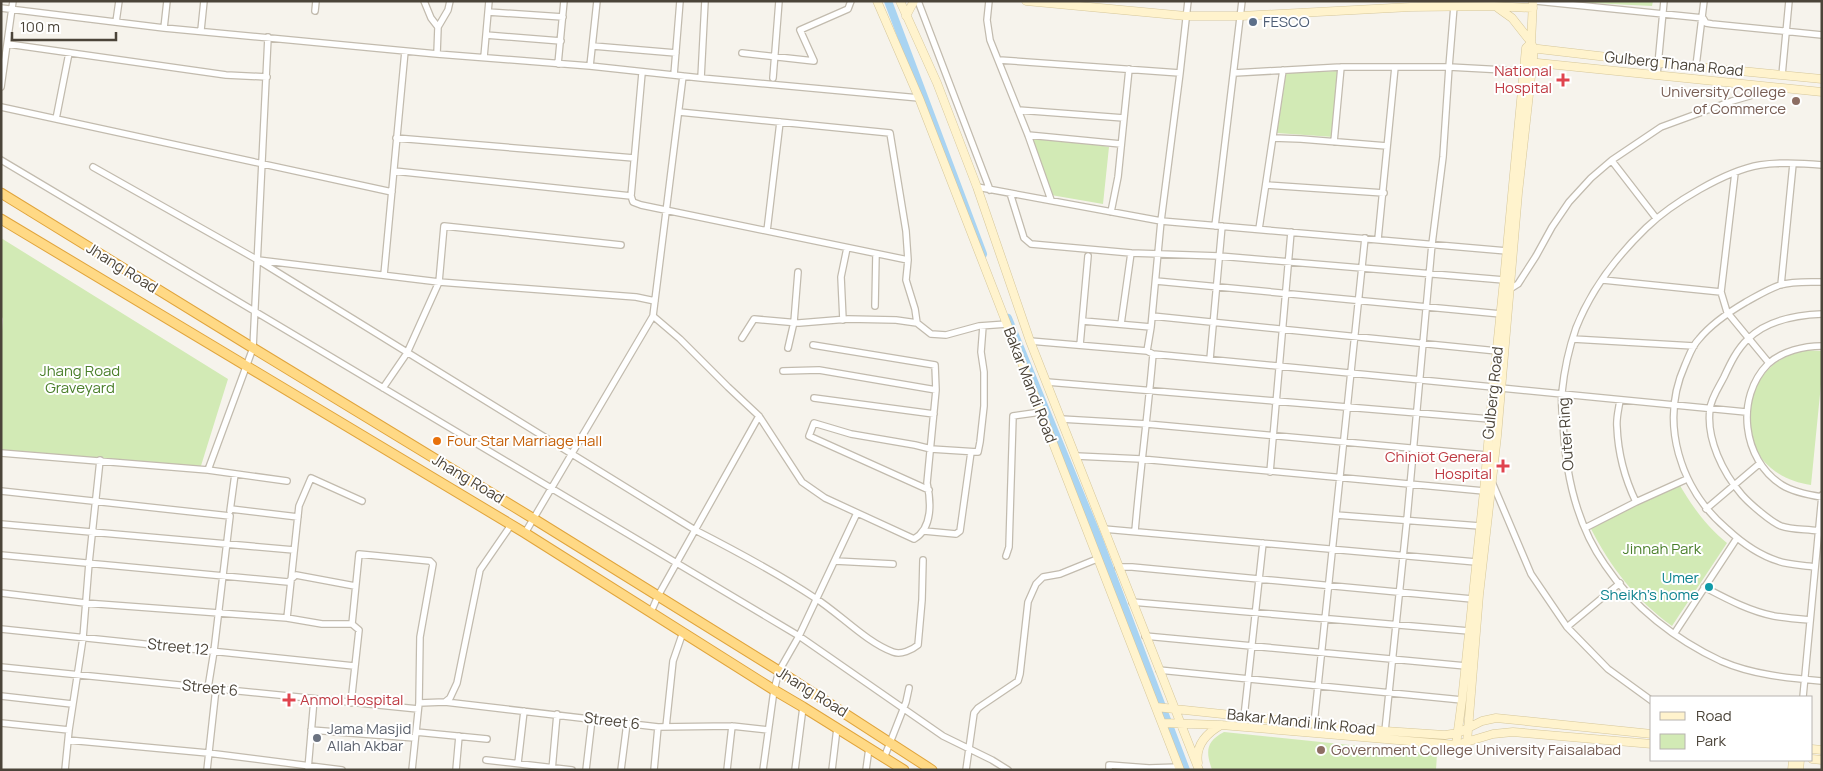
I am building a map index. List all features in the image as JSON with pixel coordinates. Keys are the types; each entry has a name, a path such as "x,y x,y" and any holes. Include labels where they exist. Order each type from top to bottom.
{"highway":[{"name":"Jhang Road","path":"1,193 534,518 779,671 932,770"},
{"name":"Jhang Road","path":"1,219 525,533 904,770"}],"main road":[{"name":"Bakar Mandi Road","path":"877,1 919,98 1180,768"},
{"name":"Bakar Mandi Road","path":"900,1 937,83 977,188 1030,341 1199,770"},
{"path":"906,16 914,1"},
{"path":"1026,1 1186,16 1240,16 1411,4 1494,6 1534,3"},
{"path":"1494,6 1513,1"},
{"name":"Gulberg Road","path":"1467,742 1491,481 1497,388 1534,3"},
{"path":"1494,6 1506,12 1512,18 1530,46"},
{"name":"Gulberg Thana Road","path":"1530,46 1659,63 1822,79"},
{"name":"Gulberg Road","path":"1456,745 1466,666 1490,418 1497,388 1501,314 1506,292 1504,280 1524,71 1529,62"},
{"name":"Gulberg Thana Road","path":"1529,62 1822,92"},
{"path":"1055,449 1071,443"},
{"name":"Bakar Mandi link Road","path":"1156,707 1385,731 1446,735 1458,733 1482,721 1496,718 1650,734"},
{"name":"Bakar Mandi link Road","path":"1163,723 1221,725 1456,745 1494,734 1513,732 1650,744"},
{"path":"1199,770 1197,757 1200,744 1208,732 1221,725"}],"street":[{"path":"1,87 12,1"},
{"path":"116,22 119,1"},
{"path":"164,28 167,1"},
{"path":"200,30 204,1"},
{"path":"315,11 316,1"},
{"path":"424,1 431,18 438,27"},
{"path":"437,54 438,27 448,10 450,1"},
{"path":"484,57 489,1"},
{"path":"558,64 564,1"},
{"path":"590,66 597,1"},
{"path":"674,75 680,1"},
{"path":"700,78 705,1"},
{"path":"773,78 778,1"},
{"path":"742,52 814,60 800,30 848,9 851,1"},
{"path":"918,1 990,190"},
{"path":"989,1 988,31 990,40 1028,135 1051,200"},
{"path":"1135,531 1141,459 1150,390 1151,327 1161,221 1188,1"},
{"path":"1210,359 1219,256 1218,226 1242,1"},
{"path":"1657,75 1664,1"},
{"path":"1696,66 1704,1"},
{"path":"1782,75 1789,1"},
{"path":"1534,3 1663,13 1702,18 1706,23 1712,24 1822,35"},
{"path":"1385,731 1404,555 1432,244 1443,157 1448,66 1454,6"},
{"path":"1,8 164,28 919,98"},
{"path":"488,12 562,17"},
{"path":"486,35 560,41"},
{"path":"208,470 253,348 268,38"},
{"path":"8,44 226,76 267,77"},
{"path":"592,46 676,53"},
{"path":"384,275 405,51"},
{"path":"56,119 69,53"},
{"path":"999,60 1180,73"},
{"path":"1234,73 1341,67 1448,66 1524,71"},
{"path":"1334,142 1341,67"},
{"path":"1378,239 1395,67"},
{"path":"1111,212 1118,177 1129,69"},
{"path":"1259,229 1283,70"},
{"path":"642,72 631,196 633,202 908,260"},
{"path":"525,533 653,316 682,76"},
{"path":"1506,292 1518,284 1569,202 1591,178 1612,161 1661,127 1732,101 1779,88"},
{"path":"1,107 392,192"},
{"path":"1018,110 1124,118"},
{"path":"679,112 890,133 906,231 908,260 906,280 916,309 917,323"},
{"path":"767,231 780,122"},
{"path":"1028,135 1121,144"},
{"path":"396,138 634,158"},
{"path":"1273,138 1387,146"},
{"path":"1,160 799,636 942,736 1008,770"},
{"path":"1612,161 1656,218"},
{"path":"1781,285 1794,164"},
{"name":"Outer Ring","path":"1822,165 1760,165 1735,173 1693,193 1662,212 1632,241 1612,266 1591,298 1576,329 1562,394 1567,473 1585,528 1604,565 1620,584 1650,615 1674,634 1723,662 1771,675 1822,681"},
{"path":"93,166 256,259 695,530 759,563 816,598 879,645 896,654 918,645 924,560"},
{"path":"394,172 631,196"},
{"path":"1735,173 1721,292 1727,312 1769,363"},
{"path":"1267,185 1384,193"},
{"path":"977,188 1161,221 1507,251"},
{"path":"1010,193 1024,238 1032,244 1158,255 1219,256 1504,280"},
{"path":"383,388 407,352 439,282 444,226 621,245"},
{"path":"1270,472 1291,232"},
{"path":"1314,724 1365,238"},
{"path":"843,320 840,277 847,248"},
{"path":"1121,324 1130,253"},
{"path":"875,306 876,254"},
{"path":"1080,345 1088,256"},
{"path":"256,259 439,282 636,297 655,301"},
{"path":"788,348 794,322 798,272"},
{"path":"1603,280 1721,292"},
{"path":"1156,281 1501,314"},
{"path":"1815,567 1778,561 1759,552 1737,538 1706,509 1687,479 1677,452 1673,422 1680,376 1699,338 1727,312 1767,290 1781,285 1822,282"},
{"path":"1818,531 1780,526 1750,504 1733,485 1718,460 1711,430 1710,409 1732,360 1748,338 1770,325 1785,319 1800,315 1822,314"},
{"path":"653,316 700,357 759,416 770,430 802,482 825,498 914,539 927,526 930,497 927,483 936,390 935,365 813,345"},
{"path":"1152,316 1498,351"},
{"path":"742,338 754,319 794,322 896,320 917,323 931,334 946,335 983,326 1007,324"},
{"path":"1083,321 1151,327"},
{"path":"929,490 809,436 814,423 851,434 930,449 978,452 984,406 984,372 981,352 983,326"},
{"path":"1573,339 1694,346"},
{"path":"1030,341 1746,412"},
{"path":"1822,346 1812,346 1790,351 1769,363 1753,388 1746,412 1749,435 1759,464 1781,484 1791,489 1822,497"},
{"path":"783,371 819,370 936,390"},
{"path":"1047,382 1490,418"},
{"path":"814,398 934,414"},
{"path":"1620,400 1616,425 1619,446 1629,486 1636,502"},
{"path":"1006,556 1009,547 1013,416 1041,412"},
{"path":"651,612 658,596 759,416"},
{"path":"1061,419 1147,424 1273,437 1487,455"},
{"path":"924,530 956,534 960,531 972,452"},
{"path":"1,453 208,470 287,481"},
{"path":"1076,456 1141,459 1484,491"},
{"path":"65,770 72,704 83,638 100,460"},
{"path":"1706,509 1759,464"},
{"path":"1486,471 1531,574 1567,627 1608,669 1650,700"},
{"path":"208,688 235,474"},
{"path":"287,618 299,506 311,478 362,501"},
{"path":"1585,528 1687,479"},
{"path":"1,491 230,516"},
{"path":"1802,696 1822,493"},
{"path":"231,509 298,517"},
{"path":"763,770 774,690 779,671 799,636 857,513"},
{"path":"1336,514 1480,526"},
{"path":"1,524 294,550"},
{"path":"445,702 450,698 457,683 480,570 511,525"},
{"path":"1104,529 1476,562"},
{"path":"1674,634 1737,538"},
{"path":"1244,717 1263,543"},
{"path":"352,624 359,554 434,564 420,637 418,706 412,770"},
{"path":"1,555 288,582 296,575 355,586"},
{"path":"966,770 974,713 978,708 1018,681 1028,602 1036,584 1043,577 1060,574 1097,559"},
{"path":"835,561 893,564"},
{"path":"1118,567 1472,599"},
{"path":"1567,627 1620,584"},
{"path":"1704,586 1731,602 1751,609 1774,616 1810,620"},
{"path":"1,593 85,603 287,618 322,624 352,624 359,630 351,703"},
{"path":"1132,602 1469,631"},
{"name":"Street 12","path":"1,629 354,666"},
{"path":"666,727 673,661 683,632"},
{"path":"1145,636 1466,666"},
{"name":"Street 6","path":"1,667 351,703 418,706 445,702 658,727 732,726 768,730"},
{"path":"1158,670 1462,700"},
{"path":"206,770 216,688"},
{"path":"884,758 891,743 909,688"},
{"path":"1,696 72,704"},
{"path":"308,768 314,699"},
{"path":"795,770 803,707"},
{"path":"518,763 524,711"},
{"path":"552,768 557,714"},
{"path":"586,770 592,719"},
{"path":"1,723 70,730"},
{"path":"621,770 627,723"},
{"path":"727,770 732,726"},
{"path":"654,770 658,727"},
{"path":"832,770 837,728"},
{"path":"311,730 459,736 487,739"},
{"path":"456,770 459,736"},
{"path":"68,740 208,753 308,768 342,770"},
{"path":"866,770 869,748"},
{"path":"486,760 572,770"},
{"path":"1109,770 1109,766 1149,769 1180,768"}],"green space":[{"path":"1551,1 1653,1 1652,6"},
{"path":"1338,71 1333,137 1277,133 1286,73"},
{"path":"1028,133 1109,147 1103,204 1051,195"},
{"name":"Jhang Road Graveyard","path":"1,238 228,379 200,469 1,452 1,344 3,319 1,315"},
{"path":"1804,350 1822,351 1822,374 1811,485 1797,482 1784,476 1772,469 1762,459 1755,448 1749,422 1753,397 1757,385 1764,374 1780,360"},
{"name":"Jinnah Park","path":"1678,482 1688,499 1712,530 1727,543 1672,626 1635,594 1625,582 1606,556 1590,527"},
{"path":"1224,732 1437,754 1436,770 1212,770 1208,753 1210,744"}],"waterway":[{"path":"888,1 983,254"},
{"path":"1008,318 1098,537 1186,770"}],"place":[{"name":"FESCO","path":"1253,22"},
{"name":"National Hospital","path":"1563,80"},
{"name":"University College of Commerce","path":"1796,101"},
{"name":"Four Star Marriage Hall","path":"437,441"},
{"name":"Chiniot General Hospital","path":"1503,466"},
{"name":"Umer Sheikh's home","path":"1709,587"},
{"name":"Anmol Hospital","path":"289,700"},
{"name":"Jama Masjid Allah Akbar","path":"317,738"},
{"name":"Government College University Faisalabad","path":"1321,750"}]}
